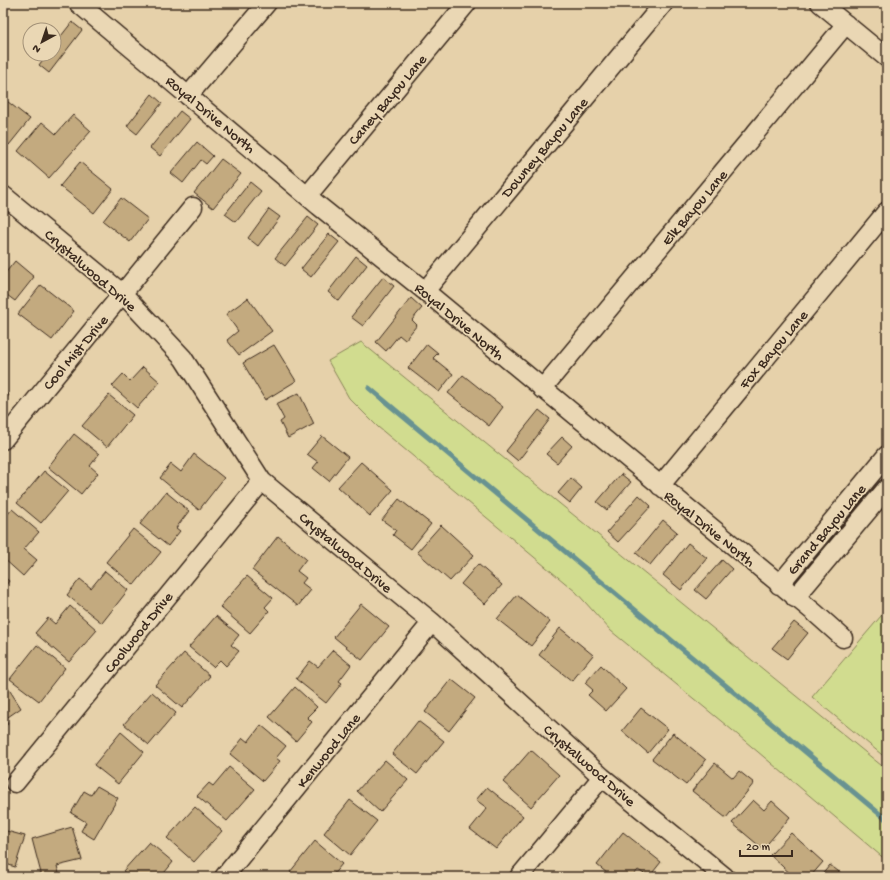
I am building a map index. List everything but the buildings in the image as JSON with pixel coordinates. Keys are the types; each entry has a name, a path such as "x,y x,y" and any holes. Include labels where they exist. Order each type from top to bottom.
{"street":[{"name":"Royal Drive North","path":"78,3 308,195 319,206 425,291 843,638"},
{"path":"188,96 267,3"},
{"name":"Caney Bayou Lane","path":"308,195 467,3"},
{"name":"Downey Bayou Lane","path":"425,291 664,3"},
{"path":"820,3 887,58"},
{"name":"Elk Bayou Lane","path":"542,389 846,24"},
{"name":"Crystalwood Drive","path":"3,195 123,294 183,358 262,481 432,622 602,777 725,877"},
{"name":"Cool Mist Drive","path":"3,440 193,208"},
{"name":"Fox Bayou Lane","path":"660,486 887,211"},
{"name":"Grand Bayou Lane","path":"779,585 887,455"},
{"name":"Coolwood Drive","path":"15,783 262,481"},
{"name":"Grand Bayou Lane","path":"795,598 887,488"},
{"name":"Kenwood Lane","path":"224,877 432,622"},
{"path":"519,877 602,777"}],"green space":[{"path":"361,342 887,770 887,861 732,730 611,631 576,592 378,427 349,398 328,361"},
{"path":"887,609 887,759 812,697"}],"waterway":[{"path":"369,388 887,820"}]}
